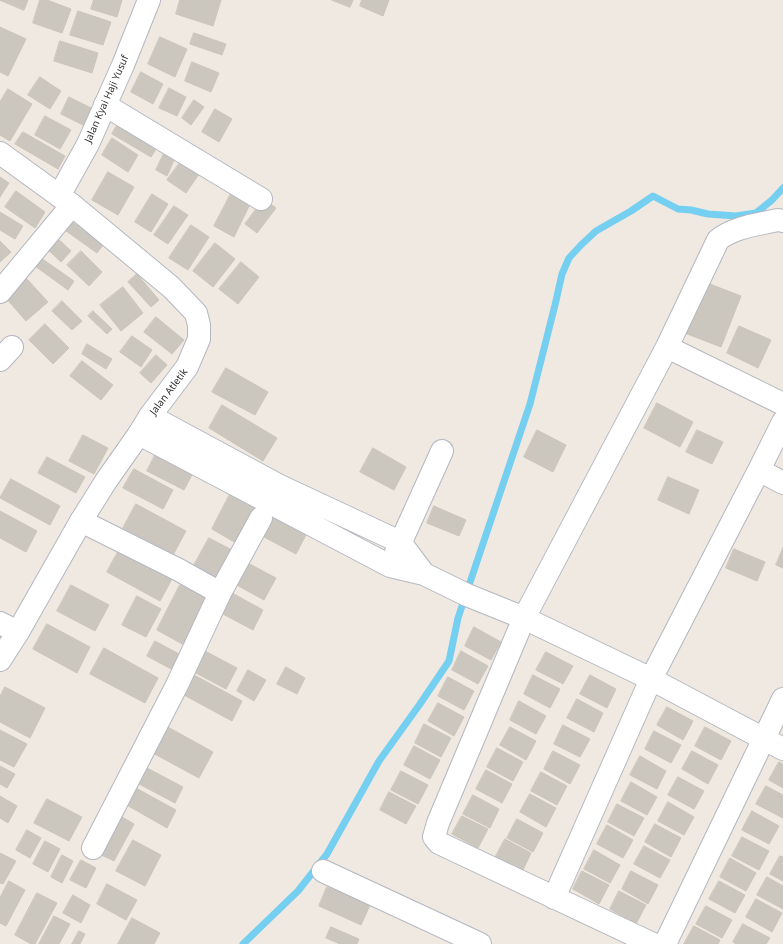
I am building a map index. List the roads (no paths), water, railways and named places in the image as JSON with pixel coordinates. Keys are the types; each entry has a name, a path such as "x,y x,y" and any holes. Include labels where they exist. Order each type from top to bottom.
{"street":[{"name":"Jalan Kyai Haji Yusuf","path":"0,292 65,200 149,0"},
{"path":"105,104 261,199"},
{"name":"Jalan Atletik","path":"0,153 65,200 171,286 196,313 199,325 199,339 188,367 150,416 9,627 0,660"},
{"path":"653,944 439,844 434,836 524,618 667,347 718,240 722,236 732,231 778,220 783,222"},
{"path":"667,347 783,404"},
{"path":"150,416 278,485 400,542 424,574"},
{"path":"554,898 651,679 783,422"},
{"path":"139,434 390,566 424,574 458,591 524,618 651,679 783,749"},
{"path":"390,566 442,451"},
{"path":"759,470 783,483"},
{"path":"93,848 177,685 220,593 261,518"},
{"path":"81,521 180,570 220,593"},
{"path":"665,944 783,699"},
{"path":"323,871 480,944"}],"waterway":[{"path":"243,944 298,891 327,854 379,761 449,661 458,618 530,404 562,274 569,258 596,231 631,211 653,196 678,209 708,214 736,216 756,213 772,200 783,188"}]}
